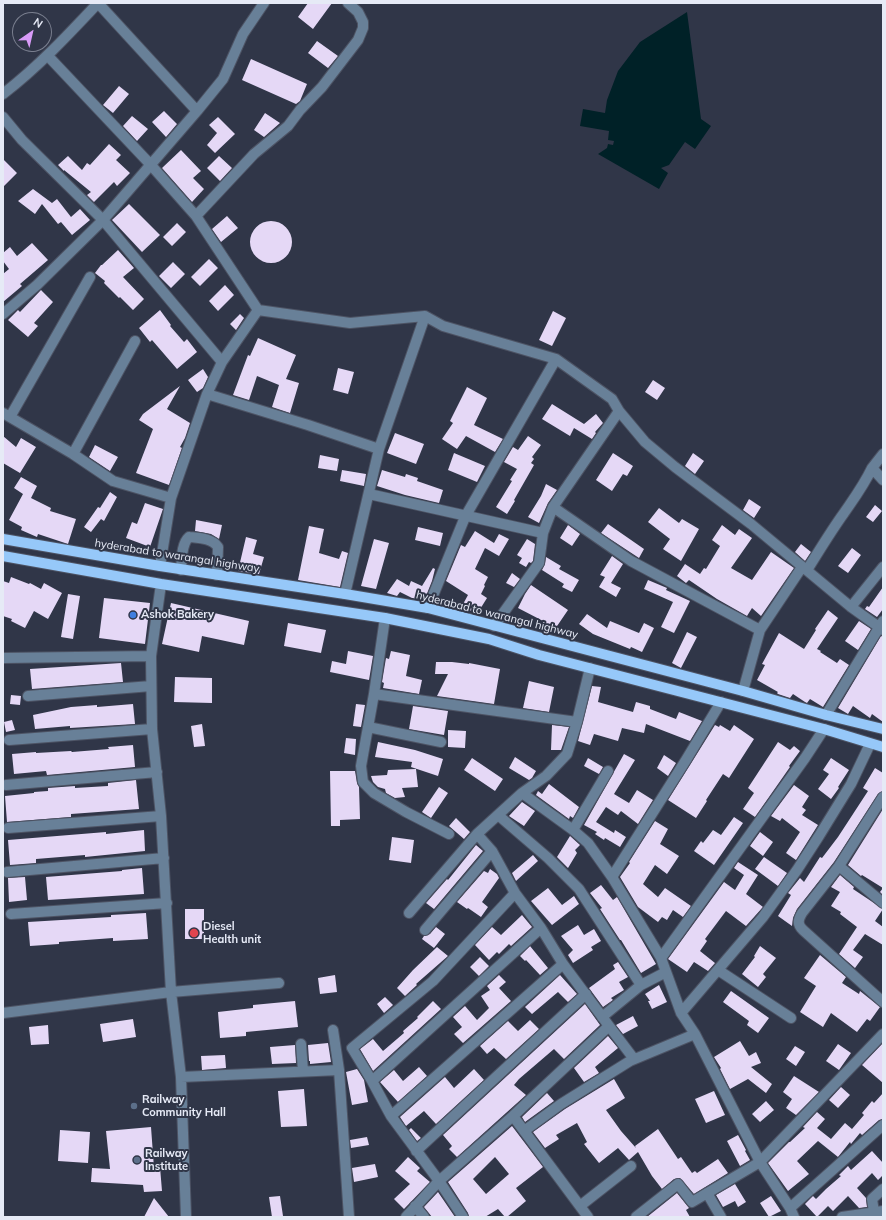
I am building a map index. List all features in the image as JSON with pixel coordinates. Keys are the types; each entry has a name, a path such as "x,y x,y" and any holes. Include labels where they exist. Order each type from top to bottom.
{"main road":[{"name":"hyderabad to warangal highway","path":"3,539 181,570 345,594 428,608 883,729"},
{"path":"3,556 162,584 385,618 489,639 538,655 824,729 883,747"}],"street":[{"path":"3,94 25,77 48,56 98,3 197,111"},
{"path":"3,314 37,285 103,220 197,111 223,78 243,34 264,3"},
{"path":"196,216 254,154 288,126 300,110 322,87 358,40 363,28 363,22 358,12 348,3"},
{"path":"48,56 150,164 196,216 258,310 350,323 425,316 443,326 556,359 612,399 645,442 675,467 751,524 851,607 882,626 826,715"},
{"path":"3,116 22,140 103,220 222,362"},
{"path":"90,277 6,415 73,454 113,481 171,498"},
{"path":"160,566 171,498 207,394 222,362 258,310"},
{"path":"345,594 380,449 425,316"},
{"path":"73,454 135,341"},
{"path":"428,608 465,517 556,359"},
{"path":"207,394 380,449"},
{"path":"494,626 539,563 543,533 553,508 620,411"},
{"path":"743,691 760,630 853,501 872,468 883,454"},
{"path":"872,468 883,480"},
{"path":"369,494 465,517 543,533"},
{"path":"553,508 631,561 760,630"},
{"path":"181,570 184,544 189,537 214,542 218,547 217,575"},
{"path":"851,607 883,567"},
{"path":"162,584 151,656 152,729 161,816 171,992 181,1077 186,1217"},
{"path":"385,618 374,694 361,766 363,782 374,793 406,812 449,834"},
{"path":"3,658 151,656"},
{"path":"409,913 477,834 522,793 546,776 566,754 577,722 590,668"},
{"path":"28,696 151,686"},
{"path":"374,694 577,722"},
{"path":"612,877 721,702"},
{"path":"368,727 441,742"},
{"path":"9,740 152,729"},
{"path":"661,958 805,758 824,729"},
{"path":"681,1012 763,917 806,856 851,784 870,744"},
{"path":"573,830 608,771"},
{"path":"6,785 157,772"},
{"path":"522,793 588,842 612,877 661,958 681,1012 695,1034 760,1162 792,1212 883,1125"},
{"path":"883,797 839,866 802,913 798,922 798,925 883,1002"},
{"path":"498,815 548,858 579,889 642,985"},
{"path":"8,828 161,816"},
{"path":"477,834 492,851 515,893 541,928 564,964 634,1059"},
{"path":"425,930 492,851"},
{"path":"7,872 164,858"},
{"path":"839,866 883,903"},
{"path":"463,1217 440,1181 391,1116 352,1048 433,982 515,893"},
{"path":"11,914 167,903"},
{"path":"372,1081 541,928"},
{"path":"391,1116 564,964"},
{"path":"718,970 791,1018"},
{"path":"602,1017 642,985 666,972"},
{"path":"3,1013 171,992 279,983"},
{"path":"416,1151 586,994"},
{"path":"406,1217 440,1181 513,1116 609,1026"},
{"path":"333,1030 339,1070 349,1217"},
{"path":"524,1131 561,1104 634,1059 695,1034"},
{"path":"636,1217 678,1184 692,1202 760,1162 883,1034"},
{"path":"301,1044 303,1071"},
{"path":"181,1077 339,1070"},
{"path":"513,1116 588,1217"},
{"path":"580,1206 631,1166"},
{"path":"842,1217 879,1212 872,1199 883,1189"},
{"path":"707,1193 721,1217"},
{"path":"415,1206 424,1217"}],"shaded area":[{"path":"687,12 701,119 711,126 695,149 685,142 669,165 661,168 668,173 659,189 598,154 607,148 608,144 613,145 614,141 608,140 609,131 580,126 583,109 605,113 607,100 618,71 640,42"}],"building":[{"path":"308,3 332,3 313,29 298,17"},
{"path":"317,41 338,56 328,68 308,53"},
{"path":"251,59 307,84 300,101 296,104 242,80"},
{"path":"119,86 129,94 113,113 103,105"},
{"path":"164,111 177,124 166,137 152,122"},
{"path":"265,113 280,123 264,137 254,130"},
{"path":"132,116 148,129 137,141 123,126"},
{"path":"218,117 235,134 215,153 207,145 217,133 209,125"},
{"path":"109,144 121,155 116,160 130,173 117,186 114,182 94,202 87,195 91,192 58,165 68,156 82,170 87,163 90,165"},
{"path":"181,150 201,171 193,178 204,189 192,202 162,168"},
{"path":"219,156 232,168 220,181 207,168"},
{"path":"3,159 17,173 3,187"},
{"path":"33,189 52,203 57,199 71,217 80,209 90,220 72,235 61,222 58,224 42,204 35,214 18,201"},
{"path":"129,204 160,235 142,252 112,220"},
{"path":"227,216 238,228 221,242 212,229"},
{"path":"271,221 286,227 292,242 286,257 271,263 256,257 250,242 256,227"},
{"path":"177,223 186,232 172,246 163,237"},
{"path":"32,243 48,260 20,284 22,286 3,302 3,274 9,269 3,261 3,253 10,247 17,256"},
{"path":"118,250 134,268 123,277 144,299 133,310 104,283 105,281 95,273 101,265"},
{"path":"209,259 218,268 200,286 191,277"},
{"path":"173,262 185,274 171,288 159,276"},
{"path":"225,285 234,295 218,311 209,301"},
{"path":"41,290 53,302 34,323 38,326 28,337 8,320 18,310 20,312"},
{"path":"160,310 171,325 170,326 184,342 187,339 197,352 177,369 152,340 150,342 139,328"},
{"path":"553,311 566,318 552,346 539,340"},
{"path":"240,314 244,318 236,330 230,324"},
{"path":"258,338 296,355 286,379 299,383 290,413 272,407 279,385 257,376 249,400 233,395 248,355 250,356"},
{"path":"338,368 354,372 348,394 333,390"},
{"path":"203,369 208,377 203,388 197,392 188,380"},
{"path":"653,380 665,388 657,400 645,392"},
{"path":"180,386 167,409 190,423 180,447 182,448 169,485 136,473 153,429 139,420 143,414"},
{"path":"467,387 487,398 474,425 503,439 495,452 466,436 457,449 442,439 453,423 450,421"},
{"path":"552,404 584,424 596,414 603,423 595,432 596,433 592,439 574,428 570,436 542,419"},
{"path":"395,433 424,444 416,464 387,453"},
{"path":"3,436 16,447 21,438 36,447 20,473 3,463"},
{"path":"528,436 541,445 532,457 534,459 531,463 534,465 507,514 496,507 512,481 510,480 517,469 504,462 513,447 518,450"},
{"path":"95,445 118,457 110,471 89,457"},
{"path":"454,453 485,466 477,482 448,470"},
{"path":"613,453 633,466 627,476 623,474 612,491 596,480"},
{"path":"693,453 704,461 695,474 685,466"},
{"path":"320,455 339,459 337,471 318,468"},
{"path":"342,470 366,474 364,486 340,481"},
{"path":"382,470 405,477 406,474 418,478 417,481 443,490 439,503 405,495 377,486"},
{"path":"21,477 37,486 31,498 51,508 50,511 76,519 68,544 38,534 37,537 21,530 22,527 9,520 23,494 14,488"},
{"path":"546,484 557,490 548,503 539,523 528,517 541,496"},
{"path":"110,492 117,497 104,521 101,519 91,532 84,527 98,507 100,508"},
{"path":"749,499 761,507 754,518 743,510"},
{"path":"145,503 163,509 150,547 126,538 132,522 137,524"},
{"path":"875,505 882,511 873,522 866,517"},
{"path":"659,508 679,523 682,519 699,529 681,561 663,549 670,539 648,522"},
{"path":"196,520 222,525 219,539 211,534 195,531"},
{"path":"608,524 644,549 639,558 601,533"},
{"path":"568,525 580,534 572,546 560,538"},
{"path":"722,525 735,535 739,529 752,538 731,568 752,580 771,552 794,568 761,616 752,608 747,616 717,599 689,580 686,583 677,576 685,564 700,574 704,568 706,569 720,546 712,540"},
{"path":"309,526 324,529 319,553 339,559 342,551 348,553 340,587 298,580"},
{"path":"418,527 443,533 440,546 415,540"},
{"path":"475,531 494,543 499,534 509,539 499,556 485,548 475,569 488,577 481,594 487,598 477,614 462,606 468,595 446,581 461,545 465,547"},
{"path":"246,537 257,540 253,554 264,557 259,574 238,571"},
{"path":"374,539 389,543 376,589 361,586"},
{"path":"527,539 535,544 533,561 531,563 529,562 526,567 519,563 522,558 517,555"},
{"path":"801,544 811,552 805,561 795,552"},
{"path":"852,548 861,555 848,573 838,566"},
{"path":"612,556 623,564 611,583 621,588 616,597 599,587 605,577 600,575"},
{"path":"546,557 561,566 559,569 579,580 572,592 562,587 564,584 542,570"},
{"path":"433,568 435,569 432,581 424,601 412,598 400,592 397,596 387,593 397,579 409,586 411,581 422,586"},
{"path":"512,573 520,579 514,587 506,583"},
{"path":"11,577 29,584 30,583 41,589 44,583 62,593 48,619 34,611 25,628 11,621 12,619 3,616 3,581 9,583"},
{"path":"648,580 667,588 666,590 690,601 674,633 661,627 673,602 644,589"},
{"path":"531,585 568,610 553,632 543,625 545,622 518,608"},
{"path":"883,587 883,609 877,617 865,609 867,606 869,607"},
{"path":"68,594 80,596 73,639 61,637"},
{"path":"104,598 150,603 145,644 99,638"},
{"path":"171,603 249,621 244,645 202,636 199,652 162,644"},
{"path":"828,610 838,618 817,649 837,663 840,659 849,665 823,707 810,699 807,703 793,694 790,698 778,694 778,692 757,680 765,665 762,664 779,633 804,649"},
{"path":"587,614 607,628 610,621 639,633 644,623 654,628 642,652 631,647 630,649 593,634 579,624"},
{"path":"859,621 871,629 858,650 845,641"},
{"path":"288,623 326,630 321,653 284,646"},
{"path":"687,632 697,637 681,668 672,663"},
{"path":"881,636 883,637 883,722 872,714 870,718 853,706 848,714 838,708"},
{"path":"348,651 373,656 369,680 330,672 332,661 346,664"},
{"path":"391,651 410,655 406,676 422,680 419,694 383,688 384,683 382,682 386,658 389,659"},
{"path":"436,662 469,663 500,669 494,704 437,696 448,674 435,674"},
{"path":"121,663 123,682 32,689 30,669"},
{"path":"175,677 212,678 212,703 174,702"},
{"path":"529,681 554,687 549,712 523,708"},
{"path":"592,686 601,687 598,702 633,712 636,702 650,706 650,709 676,719 679,712 702,721 690,741 646,724 644,733 622,728 618,741 594,734 590,745 578,741"},
{"path":"11,695 21,696 20,705 10,704"},
{"path":"133,704 135,724 70,728 70,726 35,729 33,715 71,707 97,705 97,707"},
{"path":"356,704 365,705 361,727 353,726"},
{"path":"413,706 448,711 444,735 409,729"},
{"path":"12,720 15,730 6,732 4,722"},
{"path":"202,724 205,746 194,747 191,726"},
{"path":"552,725 569,727 561,750 551,750"},
{"path":"715,725 719,727 720,725 730,731 734,725 754,739 729,778 723,774 696,818 668,800"},
{"path":"448,730 466,731 465,748 448,747"},
{"path":"346,738 356,739 355,755 344,753"},
{"path":"378,742 415,750 443,759 438,776 411,767 412,762 375,757"},
{"path":"778,742 790,750 794,746 800,751 755,817 743,809 754,793 748,788"},
{"path":"133,745 135,767 47,775 46,771 14,774 12,754 72,752 109,749 108,747"},
{"path":"624,754 635,760 614,794 629,803 637,790 653,800 638,824 621,811 618,815 606,807 596,822 614,833 615,830 626,837 620,847 605,838 604,840 595,834 597,832 584,825"},
{"path":"664,755 676,763 668,776 657,768"},
{"path":"515,757 536,771 532,778 529,780 509,768"},
{"path":"472,758 503,779 495,791 464,770"},
{"path":"588,758 603,767 599,774 584,766"},
{"path":"831,758 849,770 831,799 818,789 829,774 823,770"},
{"path":"875,768 883,773 883,791 878,794 834,862 797,909 793,918 792,926 778,916 791,895 788,893 800,878 804,882 820,857 822,858 838,837 868,791 863,788"},
{"path":"416,769 418,787 402,788 405,797 395,798 386,793 385,789 378,787 373,782 371,776 387,775 388,770"},
{"path":"330,771 355,771 359,787 360,819 340,820 340,826 331,826"},
{"path":"136,780 139,809 71,814 71,817 7,822 5,796 48,791 48,788 108,786 108,783"},
{"path":"549,784 579,807 573,818 570,816 569,819 536,795 538,791 542,794"},
{"path":"794,785 809,796 802,807 806,810 802,815 818,825 796,860 786,853 800,832 782,818 780,821 771,816"},
{"path":"439,787 448,793 431,818 422,812"},
{"path":"522,802 535,811 524,826 509,816"},
{"path":"883,809 883,888 862,875 861,876 848,865"},
{"path":"734,817 743,823 714,865 694,851 701,841 703,843 713,830 721,835"},
{"path":"456,818 470,832 464,839 449,826"},
{"path":"655,821 668,829 660,844 679,856 667,874 655,865 643,884 658,897 665,888 691,906 683,917 673,910 667,920 662,917 658,922 638,907 620,877"},
{"path":"144,830 145,851 85,857 85,855 36,859 36,863 10,865 8,840 106,832 106,834"},
{"path":"760,832 773,842 763,856 750,846"},
{"path":"570,836 580,845 575,850 577,853 568,868 557,857"},
{"path":"392,837 414,840 411,863 389,860"},
{"path":"476,845 483,851 434,909 426,903 447,879 448,880"},
{"path":"533,855 538,861 516,881 512,873"},
{"path":"764,857 787,873 778,886 755,869"},
{"path":"738,862 758,875 746,894 763,907 746,926 726,911 705,939 707,941 700,951 715,963 708,971 694,962 687,972 668,959 724,882 735,890 744,875 734,868"},
{"path":"142,868 144,894 48,900 46,877"},
{"path":"490,869 497,874 499,878 482,902 488,907 481,917 457,902 484,871 488,873"},
{"path":"840,875 854,887 853,889 883,909 875,921 883,927 883,945 865,934 853,950 863,957 855,968 839,954 857,927 840,914 841,912 831,906 840,892 831,887"},
{"path":"25,877 27,900 9,902 8,878"},
{"path":"601,885 613,900 617,897 656,964 641,973 600,909 602,908 590,893"},
{"path":"548,888 562,905 574,896 579,904 552,925 531,901"},
{"path":"883,888 883,895 880,892"},
{"path":"185,909 204,909 204,939 185,939"},
{"path":"146,913 148,939 113,941 113,938 30,946 28,922 111,917 111,915"},
{"path":"522,915 532,927 511,946 509,944 499,954 497,952 489,960 475,945 492,927 501,935"},
{"path":"578,925 584,935 594,929 601,941 591,947 593,950 573,963 568,955 573,950 561,936"},
{"path":"436,927 445,934 434,948 422,939 424,936 430,934"},
{"path":"530,946 548,968 540,975 526,960 525,961 520,956"},
{"path":"760,946 776,958 763,974 766,977 758,987 742,974 755,957 754,956"},
{"path":"437,947 448,956 416,984 417,985 405,996 397,988"},
{"path":"820,955 846,977 842,983 859,994 860,991 880,1007 870,1021 867,1019 857,1032 831,1013 823,1027 800,1012 816,986 804,978"},
{"path":"480,957 489,966 479,976 470,967"},
{"path":"618,962 628,977 619,982 624,990 611,998 613,1000 603,1007 589,988 615,969 613,965"},
{"path":"335,975 337,992 320,994 318,978"},
{"path":"499,975 506,982 499,988 511,1001 463,1043 454,1034 462,1027 453,1017 465,1006 477,1020 489,1008 481,996 490,990 487,986"},
{"path":"560,975 577,994 568,1002 558,992 532,1014 525,1007"},
{"path":"659,985 667,1002 652,1009 648,1001 650,1001 645,994"},
{"path":"731,991 769,1018 758,1033 747,1025 749,1021 723,1002"},
{"path":"385,997 393,1005 384,1013 377,1004"},
{"path":"295,1001 298,1027 246,1032 246,1036 220,1038 218,1012 253,1008 253,1005"},
{"path":"433,1001 441,1009 373,1071 360,1049 373,1039 383,1051 404,1033 403,1031 418,1018 417,1017"},
{"path":"585,1004 600,1025 564,1059 554,1049 519,1079 514,1085 526,1095 457,1157 449,1149 452,1146 443,1135"},
{"path":"633,1016 638,1026 623,1034 616,1025"},
{"path":"133,1019 136,1037 103,1042 100,1024"},
{"path":"530,1020 539,1029 506,1059 494,1048 487,1054 480,1046 508,1021 518,1031"},
{"path":"48,1025 49,1044 31,1045 29,1027"},
{"path":"608,1036 618,1048 595,1067 599,1073 584,1082 574,1068"},
{"path":"740,1041 749,1056 756,1052 761,1063 751,1067 772,1084 766,1093 748,1079 730,1089 720,1069 721,1068 714,1057"},
{"path":"328,1043 331,1062 310,1064 308,1045"},
{"path":"883,1043 883,1083 862,1065"},
{"path":"838,1044 851,1053 839,1070 826,1061"},
{"path":"295,1045 296,1063 272,1064 270,1047"},
{"path":"795,1046 805,1052 796,1066 786,1059"},
{"path":"225,1055 226,1068 202,1070 201,1056"},
{"path":"419,1067 427,1076 398,1102 380,1082 394,1070 403,1081"},
{"path":"357,1069 364,1080 368,1102 352,1105 346,1072"},
{"path":"474,1069 484,1080 436,1124 424,1111 406,1126 400,1117 445,1077 454,1088"},
{"path":"794,1076 819,1092 796,1115 786,1108 792,1099 783,1092"},
{"path":"614,1079 625,1098 606,1110 621,1131 636,1148 635,1146 658,1129 678,1159 681,1157 692,1173 695,1171 697,1173 718,1159 728,1173 694,1194 680,1178 674,1179 662,1189 652,1176 638,1152 629,1160 618,1148 599,1163 584,1144 587,1142 577,1123 556,1135 559,1139 545,1148 533,1132 565,1109"},
{"path":"841,1087 850,1095 838,1108 829,1100"},
{"path":"304,1089 307,1126 281,1127 278,1091"},
{"path":"714,1091 725,1115 706,1123 695,1099"},
{"path":"547,1093 554,1101 525,1122 522,1117"},
{"path":"883,1093 883,1119 879,1120 862,1135 860,1133 851,1144 850,1142 838,1157 818,1141 797,1161 809,1174 788,1191 768,1163 805,1128 803,1127 817,1112 825,1119 817,1128 831,1139 845,1123 852,1129 864,1115 862,1113 872,1101 874,1103"},
{"path":"766,1101 774,1110 760,1122 752,1114"},
{"path":"512,1126 543,1167 516,1188 526,1201 507,1217 505,1217 498,1209 485,1217 469,1217 468,1213 448,1182","holes":["495,1157 509,1174 486,1194 473,1179"]},
{"path":"151,1127 154,1168 160,1167 162,1191 144,1192 143,1185 91,1182 92,1168 110,1169 106,1131"},
{"path":"411,1128 421,1138 417,1141 409,1130"},
{"path":"60,1130 90,1132 88,1163 58,1161"},
{"path":"738,1135 750,1160 740,1166 727,1141"},
{"path":"367,1137 369,1145 351,1148 350,1140"},
{"path":"872,1151 883,1163 883,1175 878,1180 872,1173 857,1188 866,1198 867,1207 859,1208 848,1196 833,1211 828,1206 817,1217 805,1204 813,1196 816,1199 841,1176 839,1175 848,1166 851,1170"},
{"path":"408,1157 420,1168 417,1171 430,1182 404,1209 394,1199 410,1184 395,1171"},
{"path":"375,1164 378,1177 354,1182 352,1168"},
{"path":"735,1184 746,1202 738,1207 735,1201 723,1207 716,1195"},
{"path":"438,1192 455,1217 432,1217 424,1207"},
{"path":"677,1193 689,1208 686,1210 690,1217 647,1217"},
{"path":"280,1196 283,1216 272,1217 269,1197"},
{"path":"771,1196 781,1211 769,1217 760,1203"},
{"path":"154,1198 169,1217 144,1217"}],"place":[{"name":"Ashok Bakery","path":"133,615"},
{"name":"Diesel Health unit","path":"194,933"},
{"name":"Railway Community Hall","path":"134,1106"},
{"name":"Railway Institute","path":"137,1160"}]}
